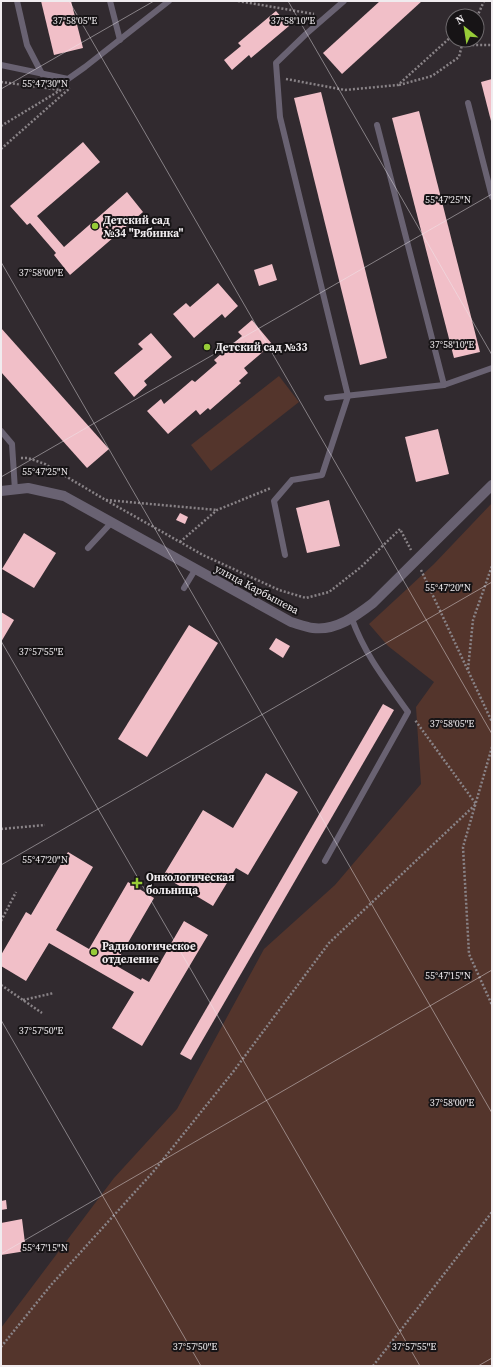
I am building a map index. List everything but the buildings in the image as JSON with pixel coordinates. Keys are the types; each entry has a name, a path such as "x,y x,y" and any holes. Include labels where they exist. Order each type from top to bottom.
{"street":[{"name":"улица Карбышева","path":"1,491 28,488 64,496 194,570 291,622 314,628 333,627 352,619 373,603 492,485"}],"lane":[{"path":"17,1 27,45 42,74"},
{"path":"110,1 120,40"},
{"path":"1,65 68,79 169,1"},
{"path":"285,555 274,501 292,480 322,475 348,396 280,117 276,63 344,1"},
{"path":"468,103 492,196"},
{"path":"377,125 444,385"},
{"path":"328,398 444,385 492,368"},
{"path":"1,431 12,444 15,490"},
{"path":"88,548 111,523"},
{"path":"184,588 194,570"},
{"path":"325,861 408,712 370,659 358,636 352,619"}],"path":[{"path":"238,1 327,16"},
{"path":"398,85 445,42"},
{"path":"277,77 345,90 398,85 432,76 459,57 461,48"},
{"path":"1,82 61,90"},
{"path":"1,148 72,87"},
{"path":"12,458 28,458 45,464 203,555 279,590 306,598 329,592 361,567 400,529 417,560 492,722"},
{"path":"180,542 217,510 292,480"},
{"path":"104,499 217,510"},
{"path":"468,670 473,620 492,566"},
{"path":"408,712 476,804"},
{"path":"492,747 463,847 469,954 492,1005"},
{"path":"1,1347 51,1285 154,1172 233,1072 329,943 476,804"},
{"path":"1,829 44,825"},
{"path":"1,921 16,892"},
{"path":"1,985 42,1013"},
{"path":"23,1000 54,993"},
{"path":"373,1366 492,1212"}],"shaded area":[{"path":"279,376 299,402 211,471 191,445"},
{"path":"492,503 492,1366 1,1366 1,1328 114,1178 177,1109 264,949 335,885 421,784 416,707 434,682 388,646 369,624 434,564"}],"place":[{"name":"Детский сад №34 \"Рябинка\"","path":"95,226"},
{"name":"Детский сад №33","path":"207,347"},
{"name":"Онкологическая больница","path":"137,883"},
{"name":"Радиологическое отделение","path":"94,952"}]}
